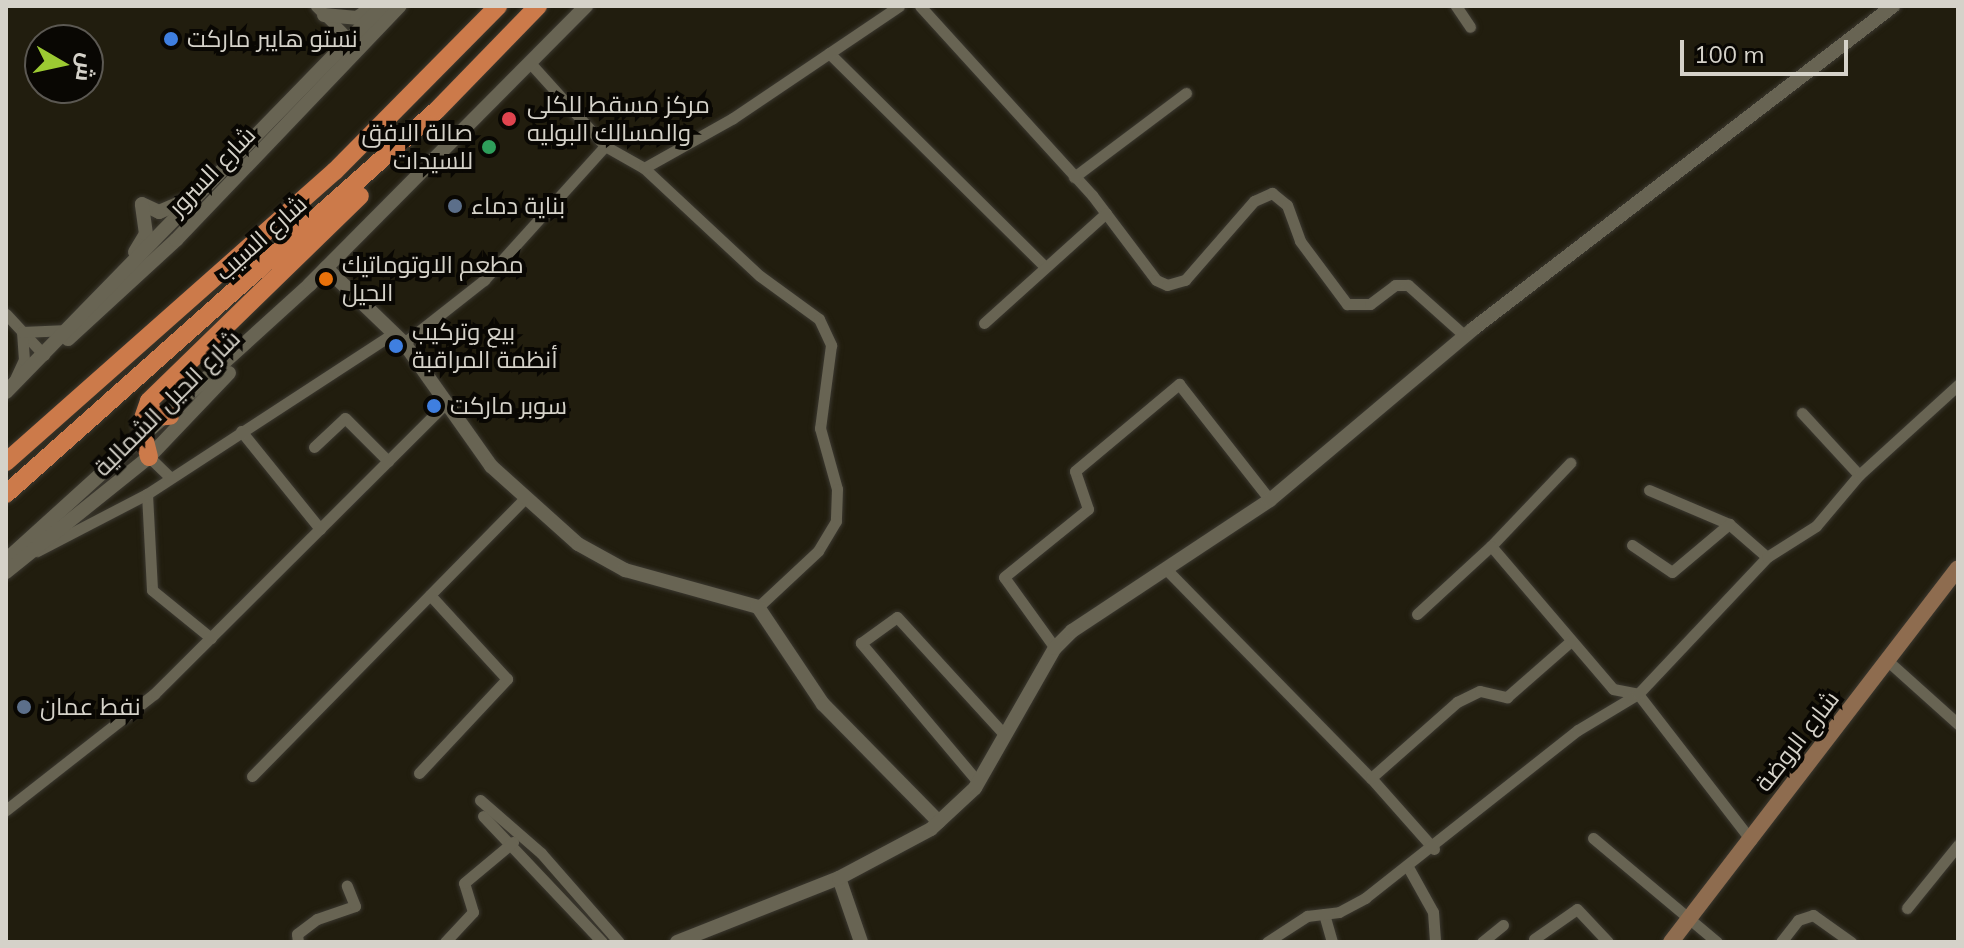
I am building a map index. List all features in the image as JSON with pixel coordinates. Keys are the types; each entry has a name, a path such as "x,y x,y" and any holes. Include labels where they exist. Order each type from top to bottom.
{"highway":[{"name":"شارع السيب","path":"6,462 335,171 498,6"},
{"name":"شارع السيب","path":"6,494 437,110 538,6"},
{"path":"145,449 149,401 428,129 437,110"},
{"path":"149,401 154,417 170,416"}],"main road":[{"name":"شارع الروضة","path":"1671,942 1889,662 1958,568"}],"street":[{"path":"320,11 357,18 373,6"},
{"name":"شارع السرور","path":"44,355 117,298 354,45 382,6"},
{"name":"شارع السرور","path":"8,390 290,101 400,6"},
{"name":"شارع الحيل الشمالية","path":"6,572 70,523 586,6"},
{"path":"644,168 899,6"},
{"path":"920,6 1106,213 1156,280 1175,285 1254,201 1272,193 1287,205 1300,241 1347,304 1370,304 1395,285 1408,285 1465,336"},
{"path":"1456,6 1470,27"},
{"path":"677,942 839,878 939,822 978,782 1055,648 1165,568 1270,500 1465,336 1893,6"},
{"path":"320,11 354,45"},
{"path":"829,53 1044,266"},
{"path":"531,64 605,146 644,168 760,276 819,319 831,345 820,428 837,489 836,521 818,551 758,607"},
{"path":"1074,177 1186,93"},
{"path":"124,272 146,234 142,204 159,212 185,201 275,106 290,101"},
{"path":"32,553 147,494 241,431 399,338 484,280 605,146"},
{"path":"984,323 1106,213"},
{"path":"326,268 399,338 491,466 598,559 758,607 823,704 939,822"},
{"name":"شارع الحيل الشمالية","path":"6,560 145,449 170,416 310,284"},
{"path":"6,314 44,355"},
{"path":"22,332 68,330"},
{"path":"8,390 24,360 22,332"},
{"path":"1055,648 1004,577 1088,509 1075,471 1179,384 1270,500"},
{"path":"1267,942 1307,916 1324,914 1365,898 1434,849 1578,730 1638,694 1767,557 1816,526 1859,475 1958,385"},
{"path":"6,810 125,720 447,402"},
{"path":"1802,413 1859,475"},
{"path":"314,447 345,418 388,461"},
{"path":"241,431 320,529"},
{"path":"145,449 170,477"},
{"path":"1417,614 1491,546 1570,463"},
{"path":"1649,490 1729,524 1767,557"},
{"path":"147,494 152,590 211,638"},
{"path":"252,776 526,497"},
{"path":"1632,545 1672,572 1729,524"},
{"path":"1491,546 1613,689 1638,694 1751,840"},
{"path":"1165,568 1371,778 1434,849"},
{"path":"419,773 507,679 430,595"},
{"path":"978,782 861,643 897,617 1004,734"},
{"path":"1371,778 1457,702 1480,691 1507,697 1571,641"},
{"path":"1889,662 1956,717"},
{"path":"480,800 541,853 619,942"},
{"path":"483,816 513,842 602,942"},
{"path":"1593,838 1717,942"},
{"path":"445,942 473,912 464,883 513,842"},
{"path":"1907,908 1958,845"},
{"path":"1408,867 1433,912 1435,942"},
{"path":"839,878 861,942"},
{"path":"298,942 297,934 317,919 355,906 347,886"},
{"path":"1534,939 1577,909 1608,942"},
{"path":"1324,914 1332,942"},
{"path":"1781,942 1798,920 1813,915 1851,942"},
{"path":"1482,942 1503,925"}],"place":[{"name":"نستو هايبر ماركت","path":"171,39"},
{"name":"مركز مسقط للكلى والمسالك البوليه","path":"509,119"},
{"name":"صالة الافق للسيدات","path":"489,147"},
{"name":"بناية دماء","path":"455,206"},
{"name":"مطعم الاوتوماتيك الحيل","path":"326,279"},
{"name":"بيع وتركيب أنظمة المراقبة","path":"396,346"},
{"name":"سوبر ماركت","path":"434,406"},
{"name":"نفط عمان","path":"24,707"}]}
